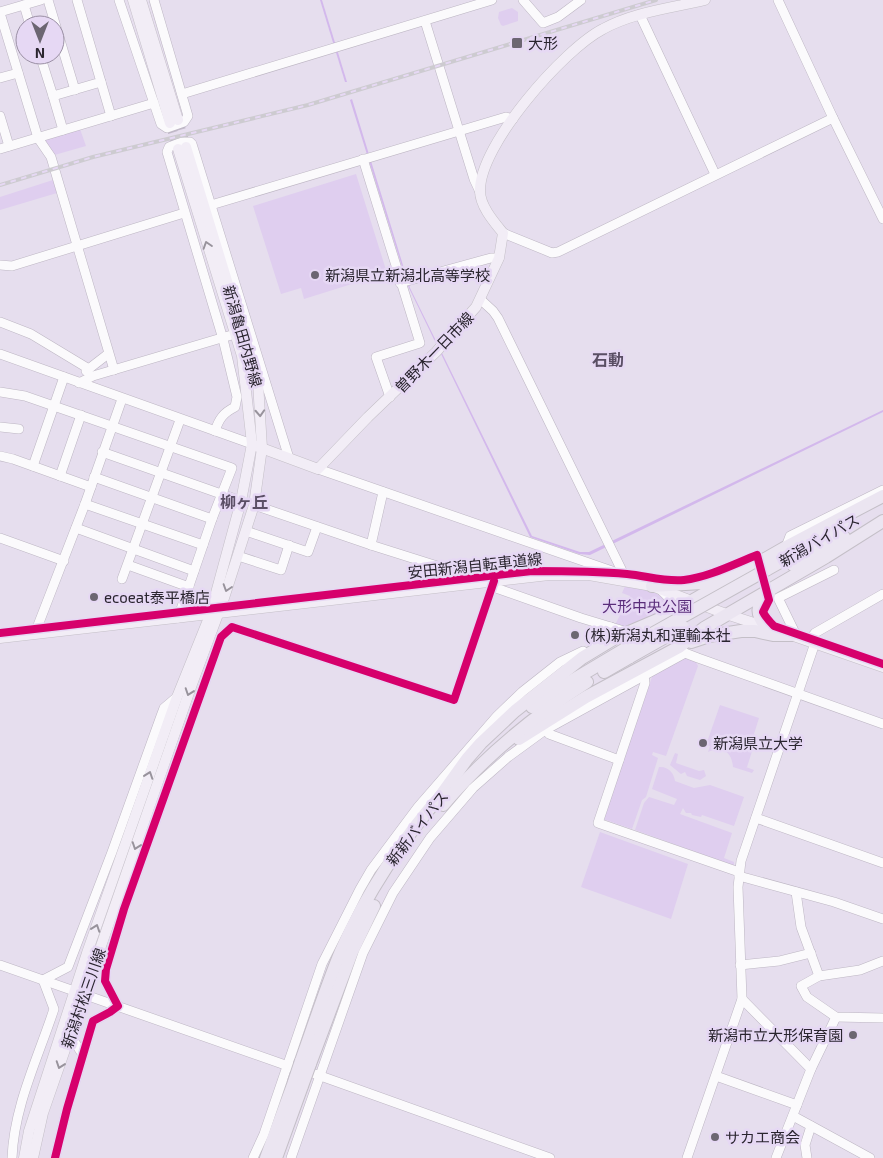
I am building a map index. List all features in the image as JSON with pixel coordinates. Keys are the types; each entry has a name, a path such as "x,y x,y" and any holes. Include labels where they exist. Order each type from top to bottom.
{"highway":[{"path":"439,798 481,743 516,711 582,658 617,633 672,613 701,606 764,570 786,547 883,496"},
{"name":"新潟バイパス","path":"701,606 883,504"},
{"name":"新潟バイパス","path":"764,570 883,515"},
{"path":"766,627 760,618 758,609 761,601 883,521"},
{"path":"682,650 704,628 815,564"},
{"path":"656,588 702,583 764,570"},
{"name":"新新バイパス","path":"305,1062 352,952 384,887 436,813 471,773 506,739 533,718 628,653 701,606"},
{"path":"471,773 527,733 586,697 640,673 709,636 726,632 756,631 773,635 794,636"},
{"name":"新新バイパス","path":"276,1158 342,950 378,882 402,844 439,798 490,743 525,712 564,686 628,653"},
{"name":"新新バイパス","path":"266,1158 298,1084"}],"main road":[{"path":"133,0 174,122 141,0"},
{"path":"503,233 486,210 480,192 486,161 513,118 535,90 579,45 604,28 640,15 705,0"},
{"name":"新潟亀田内野線","path":"214,614 238,556 254,505 257,446 258,382 182,148 242,356 257,446 241,500 214,614"},
{"name":"曽野木一日市線","path":"318,469 445,343 476,307 499,258 503,233"},
{"path":"257,446 318,469"},
{"path":"0,638 549,575 588,575 656,588 701,606 883,667"},
{"name":"新潟村松三川線","path":"24,1158 29,1131 197,669 212,627 214,614"},
{"name":"新潟村松三川線","path":"33,1158 43,1113 70,1035 87,953 177,696 214,614"}],"street":[{"path":"41,0 0,13 5,46 18,73 38,138 51,157 114,370"},
{"path":"48,0 75,90"},
{"path":"77,0 111,116"},
{"path":"119,0 161,124 167,128 184,122 188,116 154,0"},
{"path":"182,94 492,0"},
{"path":"523,0 543,23 558,16 581,0"},
{"path":"778,0 883,219"},
{"path":"24,5 27,15"},
{"path":"640,15 715,174"},
{"path":"424,21 475,185 480,192"},
{"path":"43,65 63,130"},
{"path":"0,78 18,73"},
{"path":"53,96 101,82"},
{"path":"0,116 5,147 154,103"},
{"path":"211,205 506,117 513,118"},
{"path":"503,233 552,253 558,252 833,118"},
{"path":"215,431 224,412 235,407 237,398 223,337 184,214 167,152 169,147 174,144 190,142 289,458"},
{"path":"363,160 420,343 376,357 390,397"},
{"path":"0,265 12,266 76,245 184,214"},
{"path":"400,283 490,258 499,258"},
{"path":"480,299 498,318 627,581"},
{"path":"0,322 31,334 89,369"},
{"path":"77,382 235,334"},
{"path":"0,354 257,446"},
{"path":"77,382 89,369 108,354"},
{"path":"33,466 64,377"},
{"path":"0,392 25,396 81,414 232,468 202,545 178,618"},
{"path":"35,633 85,504 122,399"},
{"path":"60,476 81,414"},
{"path":"122,580 180,420"},
{"path":"0,427 19,429"},
{"path":"102,452 241,500"},
{"path":"0,456 91,487"},
{"path":"318,469 612,571 627,581"},
{"path":"94,477 212,519"},
{"path":"786,547 790,536 883,490"},
{"path":"371,546 383,492"},
{"path":"85,504 202,545"},
{"path":"254,505 371,546 491,582 496,588 617,633 637,657 640,673 645,684 598,823 739,874 834,902 883,919"},
{"path":"76,528 194,571"},
{"path":"246,531 308,552 317,528"},
{"path":"0,538 64,560"},
{"path":"238,556 281,570 289,546"},
{"path":"128,565 189,587"},
{"path":"794,636 778,598 834,570"},
{"path":"118,1006 105,981 106,969 124,908 221,637 232,627 454,700 491,582"},
{"path":"656,588 670,598 672,613"},
{"path":"687,1158 742,999 739,874 741,861 797,694 815,633 883,594"},
{"path":"254,1158 322,964 360,889 372,870 418,807 497,716 521,698 560,662 576,656 604,638 617,633"},
{"path":"682,650 797,694 883,724"},
{"path":"197,669 207,680"},
{"path":"290,1158 302,1129 319,1075 363,953 393,893 411,863 473,788 508,757 544,728 640,673"},
{"path":"43,980 68,967 164,708 177,696"},
{"path":"544,728 549,734 618,760"},
{"path":"756,818 883,863"},
{"path":"796,892 801,927 819,976"},
{"path":"80,938 87,953"},
{"path":"740,965 779,961 811,953"},
{"path":"883,961 860,970 819,976 800,986 807,997 836,1017 883,1018"},
{"path":"0,965 319,1075 550,1158"},
{"path":"12,1158 13,1139 19,1108 54,1009 43,980"},
{"path":"742,999 811,1069"},
{"path":"56,1158 93,1021 118,1006"},
{"path":"776,1158 811,1069 836,1017"},
{"path":"70,1035 83,1055"},
{"path":"716,1076 797,1105"},
{"path":"793,1116 870,1158"},
{"path":"807,1158 805,1145 811,1126"}],"green space":[{"path":"512,8 518,12 518,21 501,25 498,18 499,12"},
{"path":"80,129 86,146 51,156 43,143 44,139"},
{"path":"356,174 387,273 304,299 301,288 281,294 253,206"},
{"path":"53,180 57,193 0,210 0,197"},
{"name":"大形中央公園","path":"626,584 662,594 666,598 669,609 628,630 615,625 621,613 625,614 629,610 630,596 622,593"},
{"path":"683,657 696,662 698,666 666,756 653,752 652,755 658,758 646,797 642,800 632,829 603,819 653,674"},
{"path":"720,705 759,718 754,734 757,736 746,767 754,770 752,773 733,767 731,757 725,751 718,749 708,752 710,746 706,745"},
{"path":"675,753 678,754 676,763 699,771 704,770 706,776 700,780 687,776 685,772 681,774 670,765"},
{"path":"659,767 670,771 675,781 694,788 710,785 744,797 734,826 702,815 701,817 686,813 683,808 680,814 732,833 724,858 734,862 734,866 635,830 644,803 649,797 674,805 677,799 652,789"},
{"path":"600,832 688,864 671,919 581,887"}],"shaded area":[{"path":"320,0 322,0 347,82 345,82"},
{"path":"352,99 410,288 532,536 580,552 589,552 883,410 883,412 590,555 579,554 530,537 408,286 350,100"}],"tunnel":[{"path":"178,120 186,147"},
{"path":"170,123 178,149"}],"railway":[{"path":"0,185 93,157 308,105 656,0"}],"cycle path":[{"name":"安田新潟自転車道線","path":"0,633 532,571 603,572 684,580 712,573 757,555 769,600 763,612 774,626 883,664"},
{"name":"安田新潟自転車道線","path":"55,1158 67,1109 93,1021 118,1006 105,981 106,969 124,909 221,637 232,627 454,700 494,581"}],"place":[{"name":"大形","path":"517,43"},
{"name":"新潟県立新潟北高等学校","path":"315,275"},
{"name":"ecoeat泰平橋店","path":"94,597"},
{"name":"(株)新潟丸和運輸本社","path":"575,635"},
{"name":"新潟県立大学","path":"703,743"},
{"name":"新潟市立大形保育園","path":"853,1035"},
{"name":"サカエ商会","path":"715,1137"}],"district":[{"name":"石動","path":"608,359"},
{"name":"柳ヶ丘","path":"244,501"}]}
